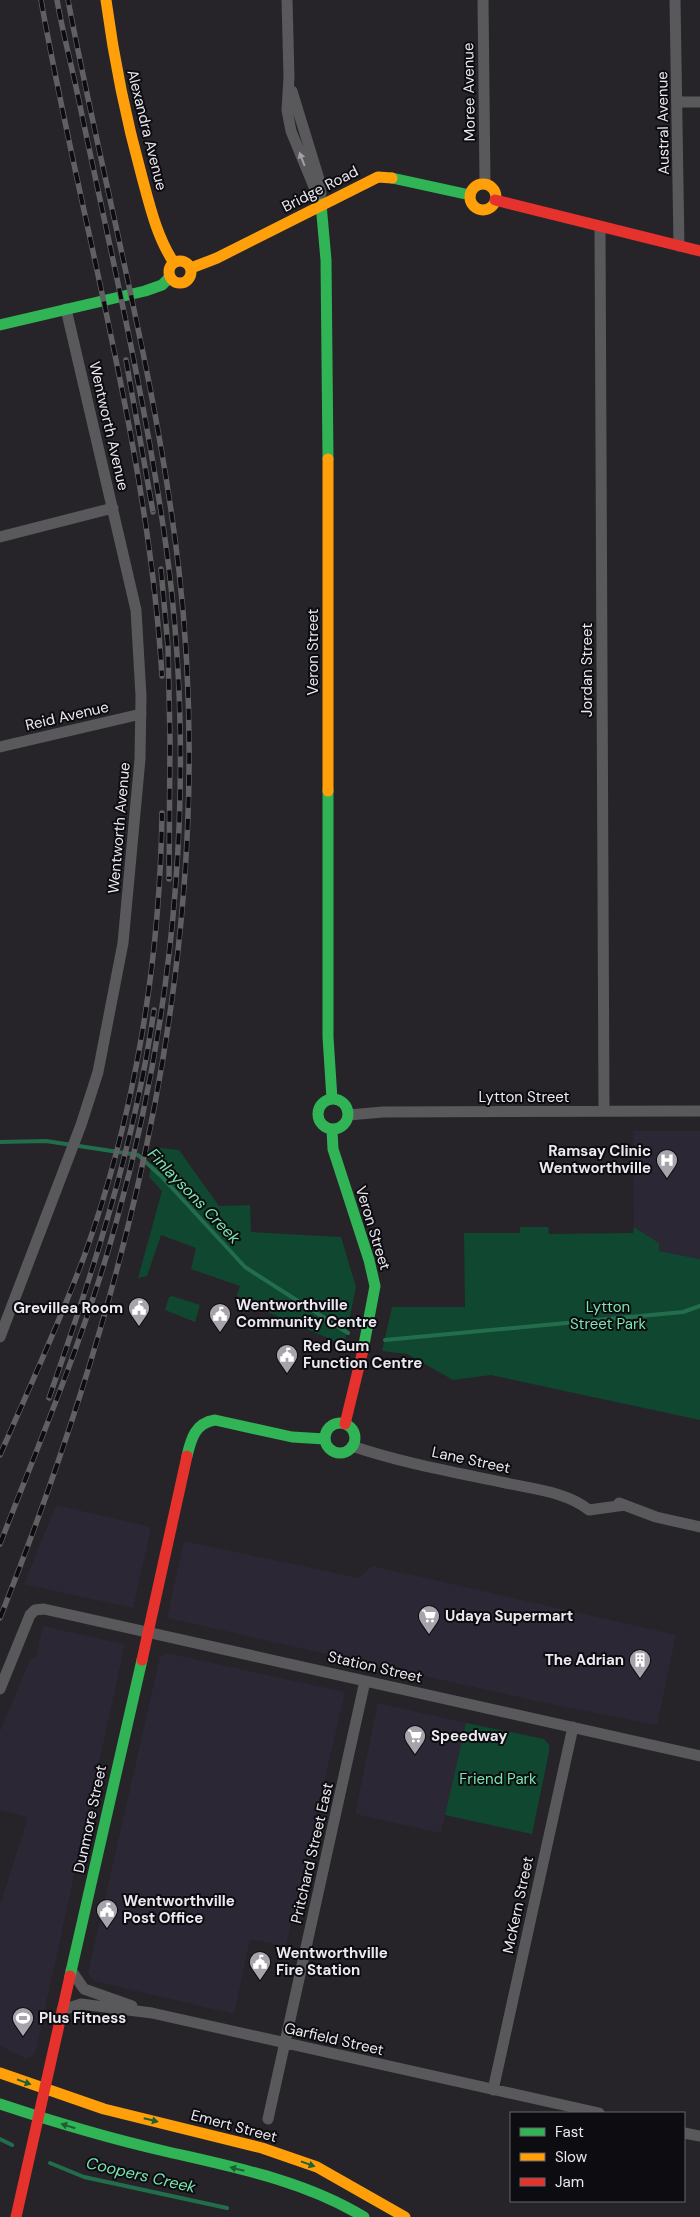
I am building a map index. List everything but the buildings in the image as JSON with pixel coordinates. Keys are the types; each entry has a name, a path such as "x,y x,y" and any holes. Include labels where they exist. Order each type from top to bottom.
{"main road":[{"name":"Alexandra Avenue","path":"106,0 115,67 131,135 157,230 174,263"},
{"name":"Bridge Road","path":"191,268 217,258 378,177 386,177 470,195"},
{"path":"485,184 494,190 495,200 490,207 478,209 472,203 470,195 476,186 485,184"},
{"path":"495,200 600,228 700,251"},
{"name":"Veron Street","path":"321,204 326,260 328,1037 332,1099"},
{"path":"0,325 145,291 162,285 170,277 170,268 174,263 184,261 191,268 189,279 183,283 176,282 170,277"},
{"path":"332,1099 344,1103 349,1115 344,1126 332,1130 322,1124 318,1112 326,1101 332,1099"},
{"name":"Veron Street","path":"332,1130 333,1149 368,1255 375,1286 358,1375 345,1424"},
{"name":"Dunmore Street","path":"16,2217 191,1440 196,1429 204,1423 215,1420 292,1437 325,1439"},
{"path":"345,1424 354,1432 355,1438 352,1446 342,1453 333,1452 328,1448 325,1439 327,1429 332,1425 345,1424"},
{"name":"Emert Street","path":"0,2073 104,2108 271,2151 316,2167 405,2217"},
{"path":"0,2104 98,2136 239,2169 298,2185 364,2217"}],"street":[{"path":"287,0 289,78 287,110 291,131 321,204"},
{"name":"Moree Avenue","path":"482,0 485,184"},
{"name":"Austral Avenue","path":"675,0 679,246"},
{"path":"677,102 700,102"},
{"name":"Jordan Street","path":"600,228 604,1111"},
{"name":"Wentworth Avenue","path":"0,1337 81,1125 98,1072 124,943 135,821 141,714 136,610 66,309"},
{"path":"0,537 113,508"},
{"name":"Reid Avenue","path":"0,746 141,714"},
{"name":"Lytton Street","path":"349,1115 393,1112 700,1111"},
{"name":"Lane Street","path":"352,1446 384,1456 552,1493 582,1504 589,1510 625,1505 656,1517 700,1527"},
{"name":"Station Street","path":"0,1689 30,1615 36,1610 44,1608 700,1756"},
{"name":"Pritchard Street East","path":"268,2119 365,1681"},
{"name":"McKern Street","path":"493,2090 573,1727"},
{"path":"71,1970 84,1989 152,2013"},
{"name":"Garfield Street","path":"62,2010 80,2004 152,2013 594,2112"},
{"path":"685,2133 700,2136"}],"shaded area":[{"name":"Ramsay Clinic Wentworthville","path":"633,1131 700,1131 700,1259 659,1251 658,1243 634,1227"},
{"path":"56,1505 151,1527 133,1608 24,1584"},
{"path":"184,1541 359,1578 372,1566 676,1635 657,1725 540,1702 167,1618"},
{"path":"43,1626 125,1644 35,2054 27,2059 0,2046 0,1905 28,1817 0,1810 0,1731 30,1660 36,1656"},
{"path":"166,1653 345,1692 286,1946 250,1939 234,2014 94,1981 88,1973 160,1657"},
{"path":"378,1703 466,1723 441,1833 355,1814"}],"green space":[{"path":"161,1148 179,1150 219,1206 250,1205 251,1232 341,1237 356,1287 344,1345 251,1305 237,1296 240,1286 191,1269 196,1248 161,1235 147,1276 138,1278 162,1191 149,1177 154,1152"},
{"name":"Lytton Street Park","path":"520,1227 548,1227 549,1234 633,1233 634,1227 659,1243 659,1251 700,1259 700,1420 491,1375 453,1380 407,1354 382,1351 392,1307 465,1307 464,1233 520,1233"},
{"path":"172,1296 200,1305 195,1322 165,1310 169,1297"},
{"name":"Friend Park","path":"466,1723 544,1739 549,1745 532,1834 445,1815"}],"waterway":[{"name":"Finlaysons Creek","path":"0,1142 46,1141 138,1155 162,1177 245,1267 348,1333"},
{"name":"Finlaysons Creek","path":"385,1340 683,1312 700,1306"},
{"name":"Coopers Creek","path":"0,2139 12,2145"},
{"name":"Coopers Creek","path":"50,2163 84,2177 227,2208"}],"railway":[{"path":"41,0 128,421 143,505 154,590 162,676"},
{"path":"0,1544 91,1305 116,1223 137,1141 154,1057 167,972 180,802 180,716 175,631 158,490 126,323 57,0"},
{"path":"0,1618 48,1492 90,1364 126,1235 155,1105 175,973 187,840 189,706 179,571 169,499 144,356 68,0"},
{"path":"126,360 153,512"},
{"path":"161,569 168,647 170,739 169,879"},
{"path":"0,1455 55,1330 85,1254 103,1201 118,1147 142,1037 150,981 156,925 162,813"},
{"path":"49,1398 97,1255 111,1207 136,1109 154,1010"}],"traffic: fast":[{"path":"392,178 470,195"},
{"path":"321,204 326,260 328,459"},
{"path":"0,325 145,291 162,285 170,277"},
{"path":"328,791 328,1037 332,1099"},
{"path":"333,1099 344,1103 348,1114 344,1125 333,1129 322,1125 318,1114 322,1103 333,1099"},
{"path":"332,1130 333,1149 369,1260 375,1286 363,1350"},
{"path":"187,1456 192,1438 198,1428 215,1420 292,1437 325,1439"},
{"path":"340,1423 351,1427 355,1438 351,1449 340,1453 329,1449 325,1438 329,1427 340,1423"},
{"path":"70,1976 142,1660"},
{"path":"0,2104 102,2135 267,2176 317,2193 364,2217"}],"traffic: slow":[{"path":"106,0 117,67 136,155 155,222 163,243 174,263"},
{"path":"191,268 217,258 378,177 392,178"},
{"path":"483,184 492,188 496,197 492,206 483,210 474,206 470,197 474,188 483,184"},
{"path":"180,261 188,264 191,272 188,280 180,283 172,280 169,272 172,264 180,261"},
{"path":"328,459 328,791"},
{"path":"0,2073 104,2109 262,2148 317,2167 405,2217"}],"traffic: jam":[{"path":"495,200 700,251"},
{"path":"345,1424 363,1350"},
{"path":"142,1660 187,1456"},
{"path":"16,2217 70,1976"}],"place":[{"name":"Ramsay Clinic Wentworthville","path":"667,1179"},
{"name":"Grevillea Room","path":"139,1327"},
{"name":"Wentworthville Community Centre","path":"220,1333"},
{"name":"Red Gum Function Centre","path":"287,1374"},
{"name":"Udaya Supermart","path":"429,1635"},
{"name":"The Adrian","path":"640,1679"},
{"name":"Speedway","path":"415,1755"},
{"name":"Wentworthville Post Office","path":"107,1929"},
{"name":"Wentworthville Fire Station","path":"260,1981"},
{"name":"Plus Fitness","path":"23,2037"}]}
